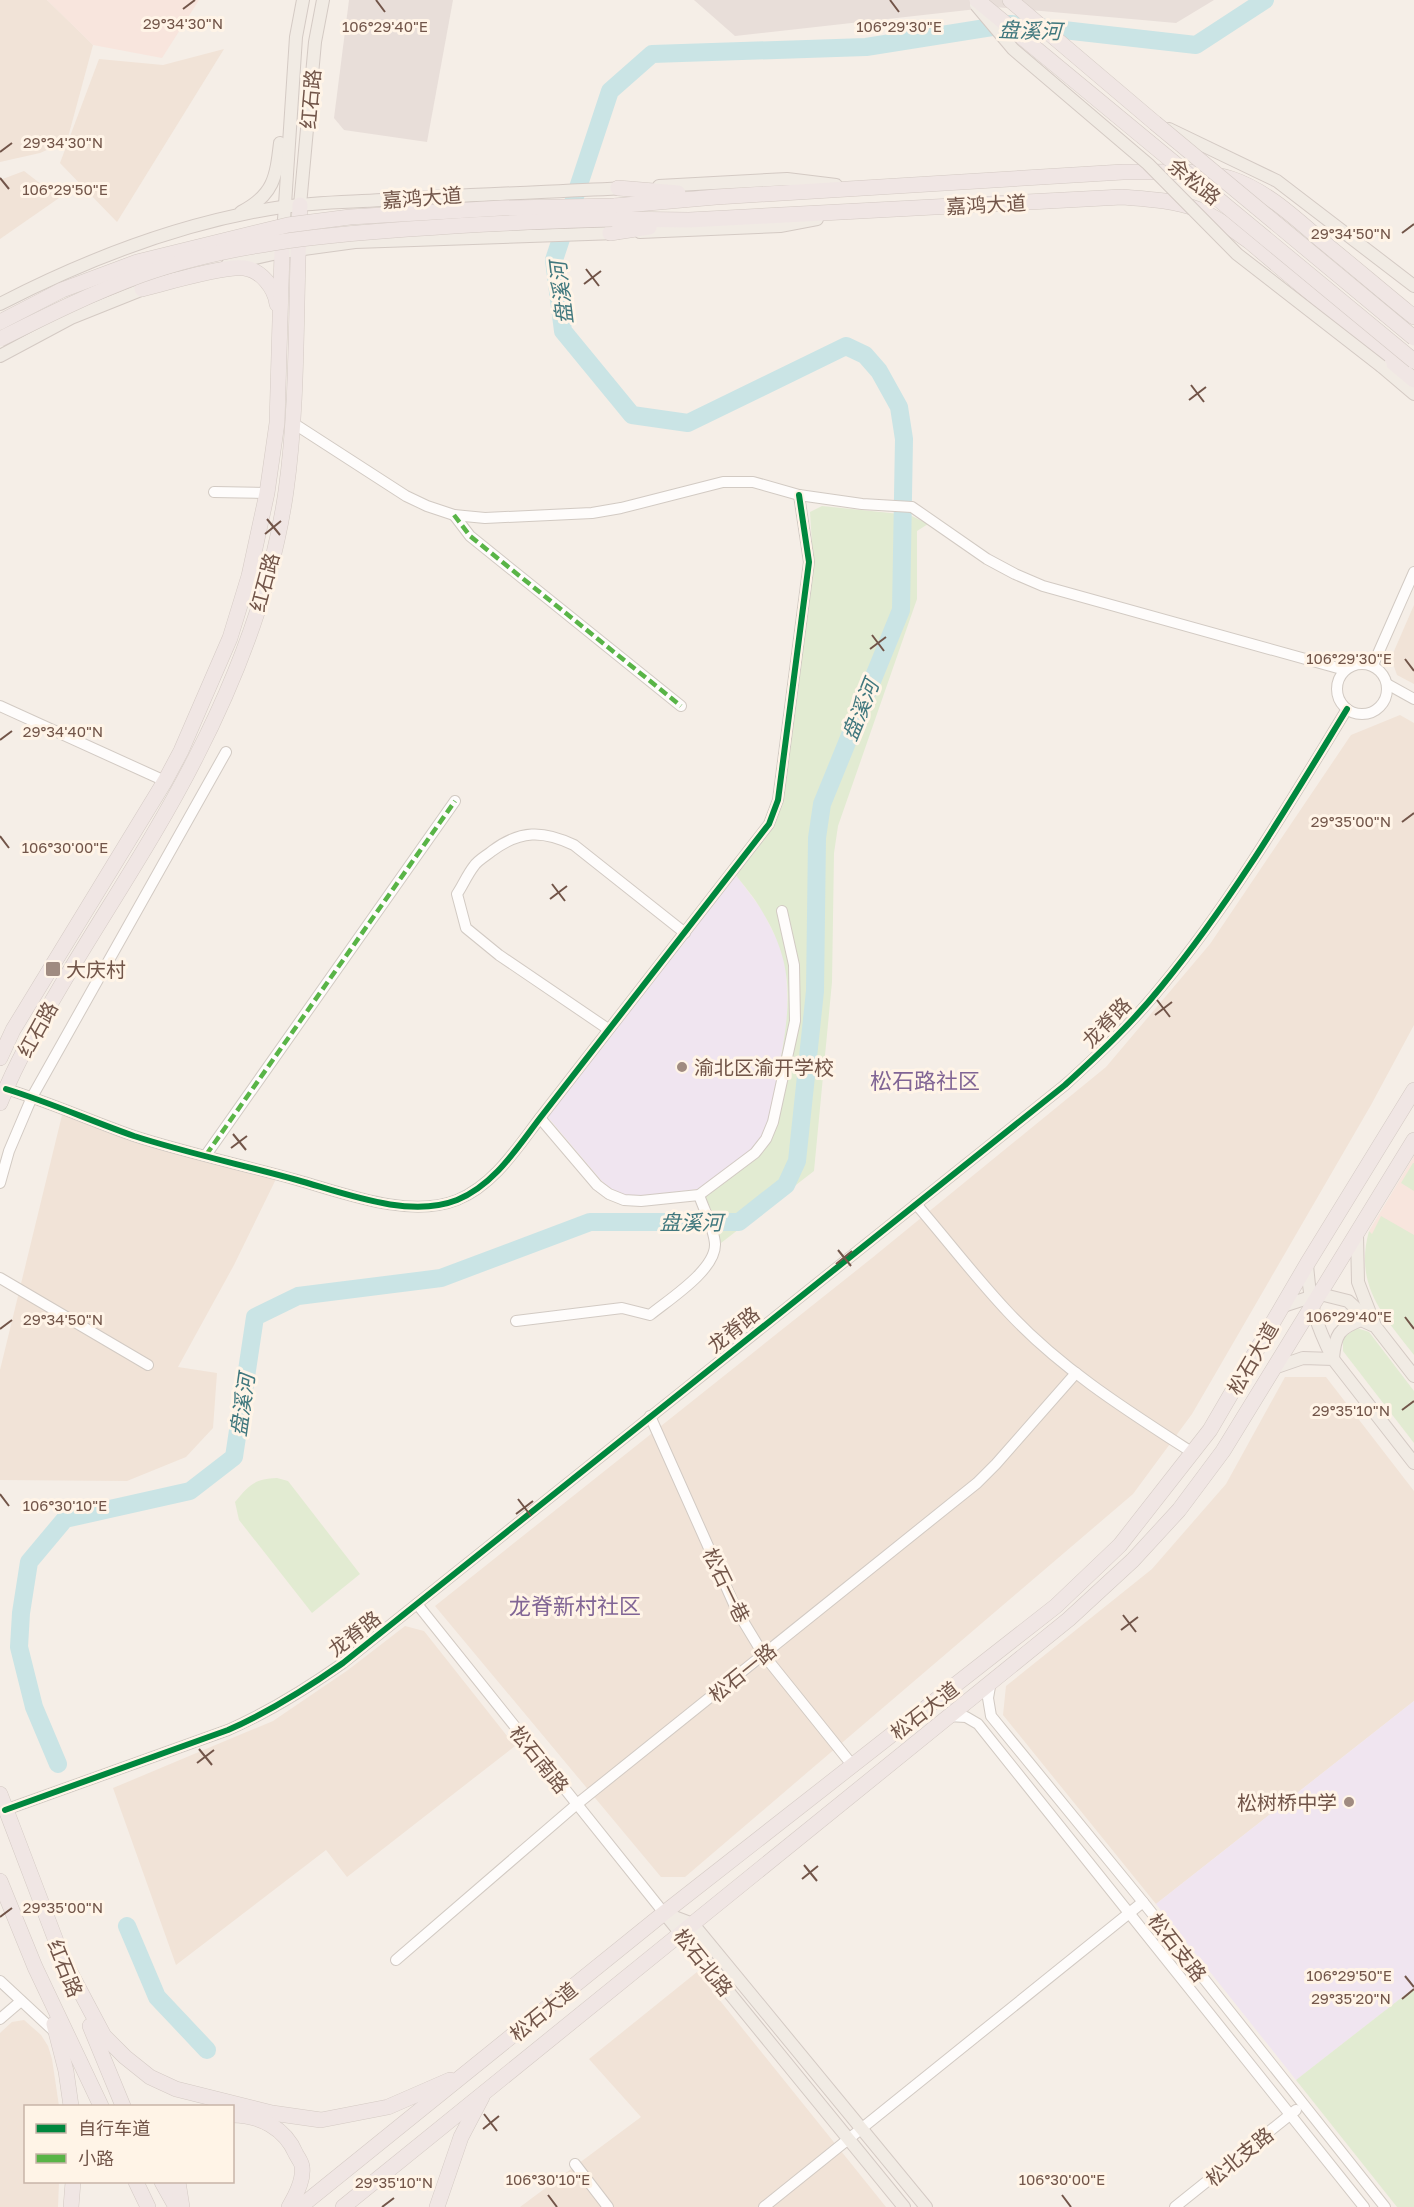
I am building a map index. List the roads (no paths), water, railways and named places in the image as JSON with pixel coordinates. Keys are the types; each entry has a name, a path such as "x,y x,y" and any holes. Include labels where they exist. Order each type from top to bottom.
{"highway":[{"name":"余松路","path":"977,0 1414,361"},
{"name":"余松路","path":"1010,0 1414,338"},
{"name":"嘉鸿大道","path":"0,322 62,290 137,262 288,225 350,217 502,208 612,220 716,197 1123,172 1183,172 1208,175 1230,179 1253,188 1281,207 1414,317"},
{"path":"618,188 716,197"},
{"name":"嘉鸿大道","path":"0,339 67,306 142,275 214,255 289,240 350,233 501,222 689,220 1122,197 1169,201 1197,209 1222,222 1250,242 1414,380"},
{"name":"红石路","path":"0,1058 13,1030 181,752 230,638 249,576 267,493 277,423 280,324 290,251 300,205"},
{"name":"红石路","path":"3,1096 32,1034 196,758 246,644 267,580 286,493 293,423 290,251"},
{"path":"142,289 222,270 244,268 255,272 271,287 276,298 280,324"},
{"name":"松石大道","path":"300,2207 664,1913 1056,1606 1120,1545 1210,1430 1307,1264 1414,1090"},
{"name":"松石大道","path":"343,2207 1077,1612 1133,1560 1179,1510 1222,1451 1313,1300 1357,1235 1414,1140"},
{"name":"红石路","path":"0,1794 61,1955 123,2105"},
{"name":"红石路","path":"0,1881 35,1967 100,2105"},
{"path":"61,1955 104,2036 124,2057 150,2077 176,2090 272,2113 321,2120 387,2107 469,2072"},
{"path":"35,1967 57,2034 71,2105"},
{"path":"437,2207 461,2137 485,2092"},
{"path":"234,2115 247,2115 265,2121 281,2131 294,2149 302,2167 298,2190 289,2207"},
{"path":"72,2207 73,2183"},
{"path":"137,2183 148,2207"},
{"path":"163,2183 176,2207"},
{"path":"178,2183 182,2207"}],"main road":[{"name":"红石路","path":"290,251 283,207 296,37 303,0"},
{"name":"红石路","path":"300,205 315,42 323,0"},
{"path":"971,0 1013,49 1148,164 1237,254 1414,394"},
{"path":"233,216 264,197 274,181 282,121 294,74"},
{"path":"1155,123 1277,181 1414,286"},
{"name":"嘉鸿大道","path":"0,304 51,278 128,246 233,216 283,207 503,192 787,179 861,187"},
{"name":"嘉鸿大道","path":"0,356 71,318 142,289 218,266 290,251 355,242 503,237 612,220 780,226 850,212"},
{"path":"207,223 225,227 234,242 231,256 218,266"},
{"path":"1357,1235 1358,1282 1376,1326"},
{"path":"1307,1264 1319,1330 1333,1359 1414,1463"},
{"path":"1283,1306 1313,1300 1348,1301 1376,1326 1414,1376"},
{"path":"1333,1359 1335,1341 1344,1326 1361,1320 1376,1326"},
{"path":"1274,1368 1303,1358 1333,1359"},
{"name":"松石北路","path":"664,1913 687,1928 863,2129 926,2207"},
{"name":"松石北路","path":"687,1928 904,2207"}],"street":[{"path":"293,423 406,496 454,515 485,518 592,513 621,508 723,482 737,481 753,482 799,495 862,504 912,507 987,559 1043,586 1345,670"},
{"path":"214,492 267,493"},
{"path":"3,1096 32,1097 134,1136 386,1204 430,1206 456,1200 479,1187 502,1167 769,824 778,800 809,562 799,495"},
{"path":"454,515 470,536 681,706"},
{"path":"1373,665 1414,572"},
{"path":"1358,664 1373,665 1380,670 1387,684 1387,693 1379,707 1364,714 1347,709 1338,698 1340,676 1345,670 1358,664"},
{"path":"1387,684 1414,699"},
{"path":"0,706 165,781"},
{"name":"龙脊路","path":"5,1810 228,1730 258,1717 313,1685 1065,1085 1112,1042 1161,987 1249,865 1347,709"},
{"path":"0,1183 9,1151 32,1097 226,752"},
{"path":"206,1155 455,801"},
{"path":"608,1029 499,955 466,928 457,894 475,865 502,843 524,835 540,833 556,837 574,845 685,933"},
{"path":"540,1118 597,1185 609,1194 624,1200 641,1201 699,1195 755,1153 766,1139 773,1122 795,1021 794,965 782,911"},
{"path":"516,1321 622,1308 650,1315 705,1270 715,1247 713,1233 699,1195"},
{"path":"916,1203 1008,1313 1076,1373 1144,1422 1193,1453"},
{"path":"0,1278 148,1365"},
{"name":"松石一路","path":"396,1960 577,1804 977,1483 1076,1373"},
{"name":"松石一巷","path":"650,1416 737,1611 764,1654 853,1766"},
{"name":"松石南路","path":"417,1604 664,1913"},
{"name":"松石支路","path":"992,1681 988,1698 991,1716 1143,1902 1385,2207"},
{"name":"松石支路","path":"947,1716 966,1717 978,1724 1364,2207"},
{"path":"764,2207 1143,1902"},
{"path":"0,1981 57,2034"},
{"path":"0,2019 21,2001"},
{"name":"松北支路","path":"1175,2207 1303,2104"},
{"path":"575,2164 608,2207"}],"waterway":[{"name":"盘溪河","path":"58,1764 34,1707 19,1647 21,1613 29,1562 65,1519 190,1491 234,1457 255,1317 298,1296 441,1278 590,1222 739,1222 786,1185 797,1161 815,991 817,838 822,804 901,610 904,439 899,407 879,371 865,355 846,346 688,423 632,415 563,331 554,260 610,91 652,54 866,47 1011,24 1196,45 1265,0"},
{"name":"盘溪河","path":"127,1926 157,1997 207,2050"}],"place":[{"name":"大庆村","path":"53,969"},
{"name":"渝北区渝开学校","path":"682,1067"},
{"name":"松树桥中学","path":"1349,1802"}],"district":[{"name":"松石路社区","path":"925,1080"},
{"name":"龙脊新村社区","path":"575,1605"}]}
